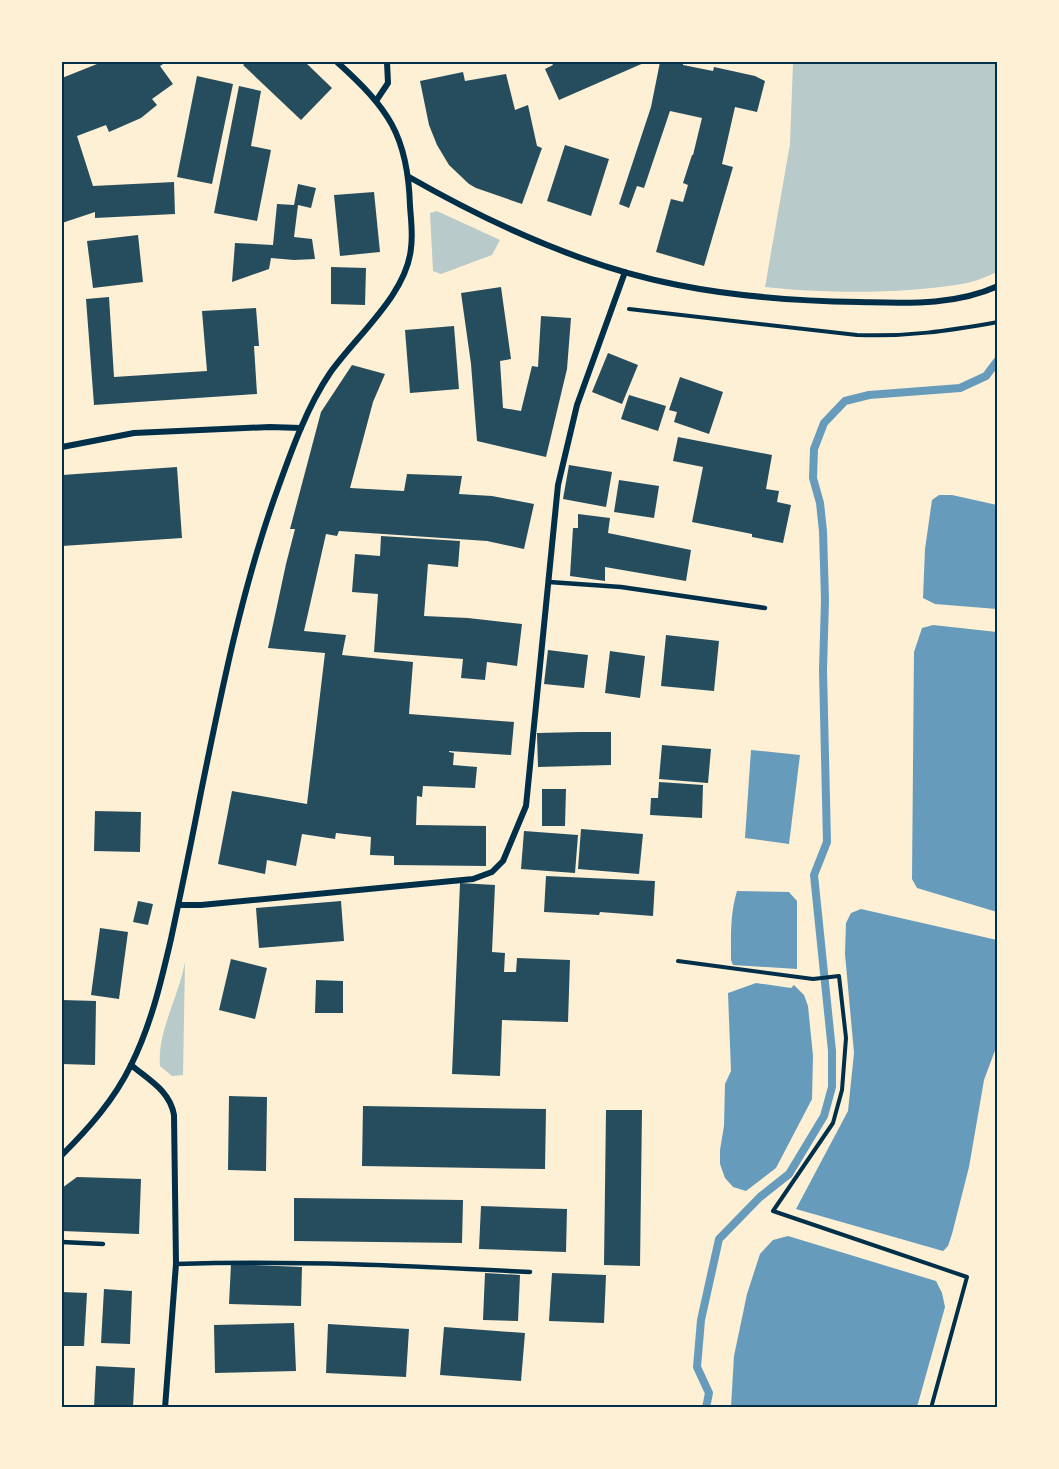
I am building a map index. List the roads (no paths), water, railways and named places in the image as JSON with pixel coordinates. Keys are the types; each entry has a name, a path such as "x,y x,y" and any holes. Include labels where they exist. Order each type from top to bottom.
{"street":[{"path":"62,1155 91,1126 118,1087 131,1065 156,1004 222,691 255,561 278,488 301,428 329,375 398,289 407,269 411,248 410,177 402,144 389,118 376,101 361,83 337,62"},
{"path":"376,101 388,83 387,62"},
{"path":"410,177 520,234 575,256 625,272 678,285 757,297 830,302 938,302 978,295 998,286"},
{"path":"178,905 201,905 473,879 492,872 503,861 526,806 558,485 577,405 625,272"},
{"path":"62,447 134,433 270,427 301,428"},
{"path":"131,1065 166,1094 172,1103 174,1115 176,1264 165,1407"}],"lane":[{"path":"549,582 621,587 765,608"},
{"path":"62,1242 103,1245"},
{"path":"176,1264 273,1262 382,1264 530,1272"}],"water":[{"path":"939,495 952,495 997,505 997,609 935,604 923,598 925,549 932,500"},
{"path":"933,625 997,632 997,912 917,888 912,879 914,652 922,628"},
{"path":"751,750 800,755 789,844 745,838"},
{"path":"737,891 789,892 797,901 797,969 733,965 731,925"},
{"path":"861,909 997,940 997,1045 984,1080 969,1167 952,1234 948,1246 943,1251 796,1209 848,1111 854,1053 845,954 846,923 851,913"},
{"path":"756,983 791,988 794,985 804,995 808,1006 813,1056 812,1099 776,1168 746,1191 733,1187 725,1178 720,1164 720,1150 724,1126 725,1084 731,1071 728,993"},
{"path":"788,1236 936,1281 945,1307 917,1407 731,1407 734,1356 747,1294 760,1254 773,1240"}],"waterway":[{"path":"706,1408 709,1393 697,1367 701,1320 719,1239 760,1197 789,1174 824,1116 832,1087 832,1051 814,875 827,842 823,531 820,503 813,478 814,449 824,423 845,401 869,395 960,388 986,376 998,360"}]}
